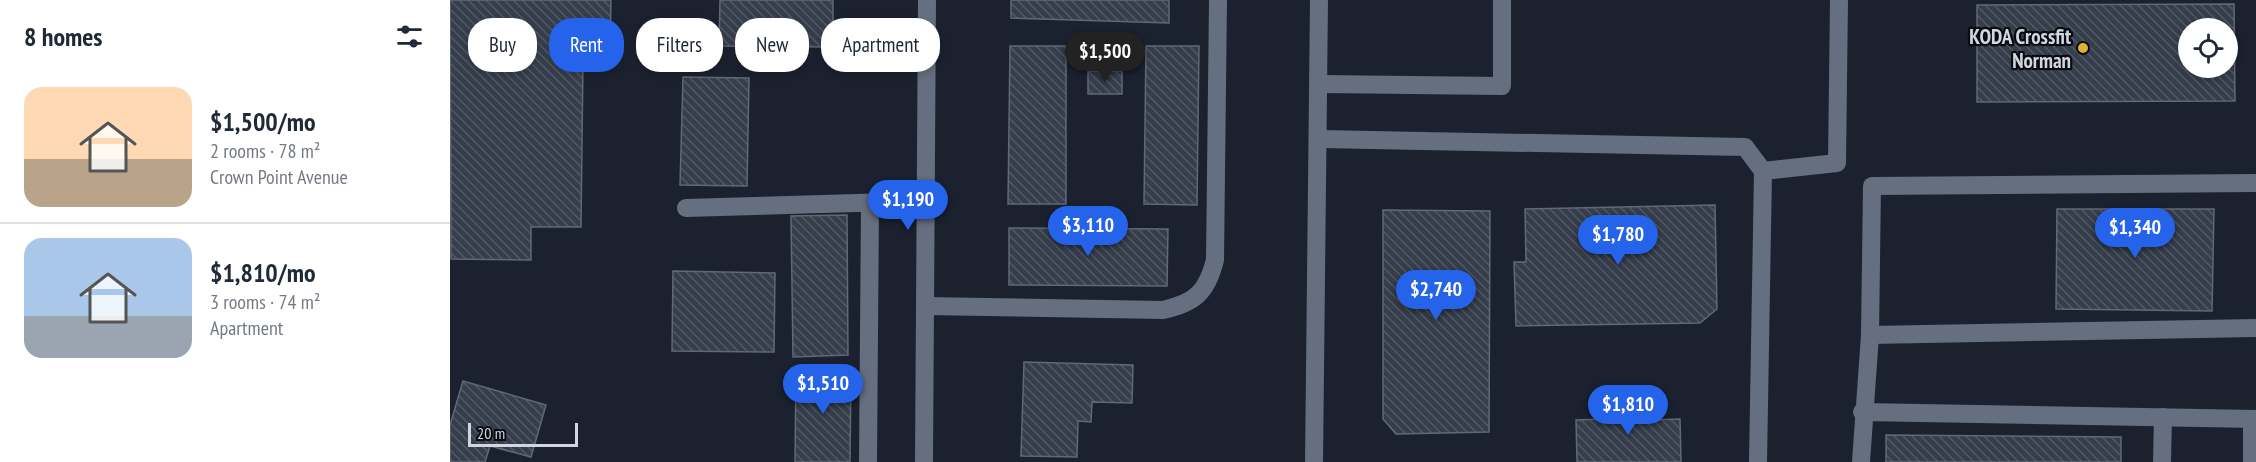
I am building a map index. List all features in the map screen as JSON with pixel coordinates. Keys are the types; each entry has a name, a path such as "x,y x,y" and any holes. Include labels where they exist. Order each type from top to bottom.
{"street":[{"path":"924,462 927,0"},
{"path":"925,306 1163,310 1186,305 1200,292 1210,280 1215,260 1218,0"},
{"path":"1314,462 1320,139 1319,0"},
{"path":"1320,84 1502,86 1502,0"},
{"path":"1763,171 1837,163 1839,0"},
{"path":"1320,139 1745,147 1763,171 1758,462"},
{"path":"1861,462 1862,412 1870,335 1872,186 2256,183"},
{"path":"686,208 926,201"},
{"path":"868,462 870,203"},
{"path":"1870,335 2256,328"},
{"path":"1862,412 2254,419 2252,462"},
{"path":"2162,462 2163,417"}],"building":[{"path":"450,0 611,0 611,18 549,18 549,72 583,72 581,227 531,227 531,260 451,259"},
{"path":"720,0 833,0 833,18 821,18 821,47 809,47 809,18 735,18 735,46 723,46 723,18 720,18"},
{"path":"1011,0 1169,0 1169,23 1011,18"},
{"name":"KODA Crossfit Norman","path":"2234,4 2234,18 2178,18 2178,78 2235,78 2235,101 1977,102 1977,5"},
{"path":"1010,46 1066,46 1066,204 1008,204"},
{"path":"1146,46 1199,46 1197,205 1144,204"},
{"path":"1088,71 1122,71 1122,94 1088,94"},
{"path":"683,77 749,78 747,186 680,185"},
{"path":"1715,205 1717,309 1700,323 1516,326 1514,262 1526,262 1525,209"},
{"path":"2057,209 2214,209 2212,311 2056,309"},
{"path":"1383,210 1490,211 1489,432 1396,434 1383,419"},
{"path":"847,215 848,355 793,357 791,216"},
{"path":"1009,228 1168,229 1167,286 1009,285"},
{"path":"673,271 775,273 774,352 672,351"},
{"path":"1024,362 1133,365 1132,403 1092,402 1091,422 1078,421 1077,457 1021,456"},
{"path":"796,368 851,368 850,462 795,462"},
{"path":"463,381 546,405 531,457 490,446 485,462 450,462 450,425"},
{"path":"1651,400 1651,420 1680,419 1681,462 1577,462 1576,420 1602,419 1602,402"},
{"path":"1886,435 2121,437 2121,462 1886,462"}],"place":[{"name":"KODA Crossfit Norman","path":"2083,48"}]}
